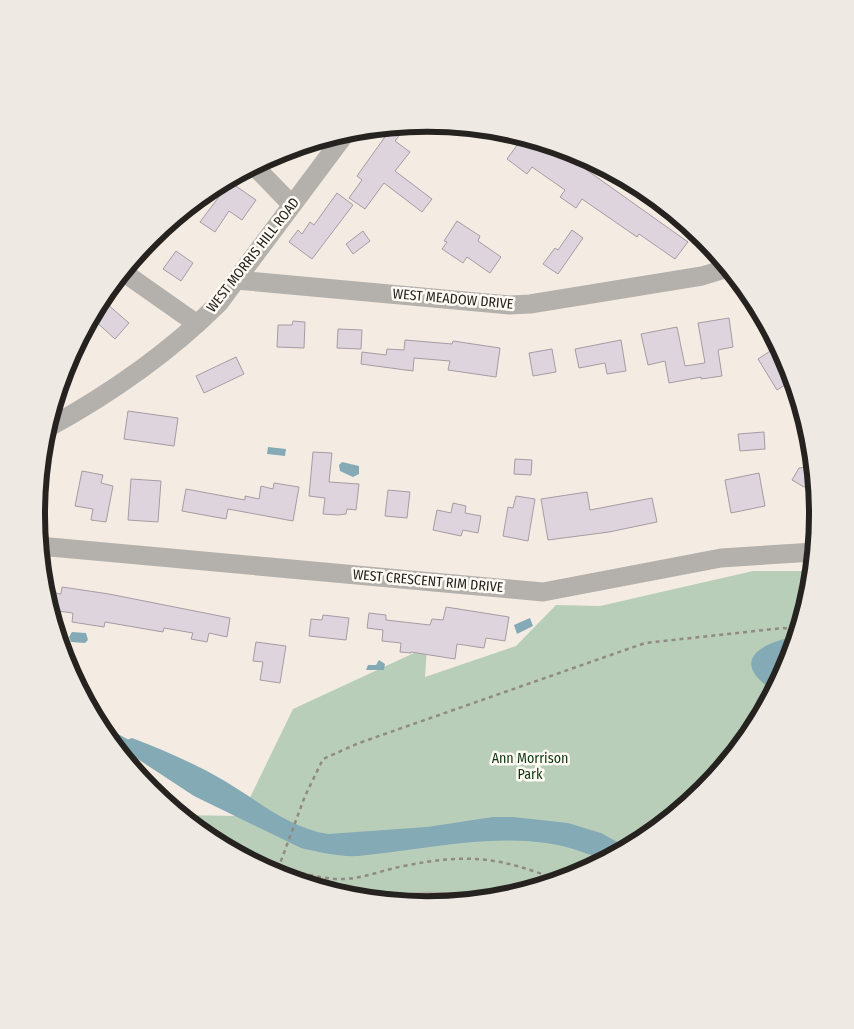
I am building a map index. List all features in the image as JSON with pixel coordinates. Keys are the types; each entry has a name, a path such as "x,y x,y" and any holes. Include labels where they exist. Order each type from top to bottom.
{"street":[{"name":"WEST MORRIS HILL ROAD","path":"56,424 98,401 138,373 197,324 218,303 236,280 338,143"},
{"path":"259,171 292,206"},
{"name":"WEST MEADOW DRIVE","path":"236,280 510,305 530,304 702,276 720,270"},
{"path":"129,276 197,324"},
{"name":"WEST CRESCENT RIM DRIVE","path":"47,547 544,592 721,558 807,552"}],"path":[{"path":"279,866 305,796 324,759 359,743 645,643 783,628 791,629"},
{"path":"292,871 339,879 362,878 402,866 441,859 480,859 507,862 548,877"}],"green space":[{"name":"Ann Morrison Park","path":"753,571 805,571 796,613 780,661 758,706 745,727 714,766 679,802 639,832 596,857 550,876 502,889 452,896 402,896 352,889 304,876 258,857 191,815 241,816 293,709 427,647 425,677 516,646 556,605 600,606"}],"water":[{"path":"268,447 286,449 285,456 267,454"},
{"path":"342,462 359,466 359,474 353,477 340,471 339,465"},
{"path":"530,618 533,626 517,634 514,625"},
{"path":"72,632 86,633 88,640 85,643 71,642 69,637"},
{"path":"789,638 768,686 753,671 751,662 754,655 761,649 771,643"},
{"path":"379,660 385,664 384,670 366,670 368,665 376,665"},
{"path":"132,738 178,757 212,774 273,812 313,831 328,834 427,827 493,817 513,817 568,823 601,833 620,844 596,857 555,845 528,841 471,842 358,856 336,855 308,850 194,796 130,754 124,747 124,741"}],"building":[{"path":"401,133 395,141 410,152 395,171 432,199 422,212 384,183 365,209 349,198 362,180 357,176 386,135"},
{"path":"518,144 550,153 579,165 688,242 675,259 639,234 637,237 582,199 576,208 560,197 565,190 532,167 527,174 507,159"},
{"path":"234,185 256,200 242,220 229,211 215,232 200,222 222,193"},
{"path":"337,193 353,205 312,259 289,242 298,230 302,234 310,222 314,225"},
{"path":"457,221 480,236 478,241 501,257 490,273 467,257 463,263 442,249 447,242 444,241"},
{"path":"572,230 583,238 558,274 543,264 555,248 558,250"},
{"path":"363,231 370,241 353,254 346,244"},
{"path":"176,251 193,263 181,281 163,269"},
{"path":"107,304 129,323 115,339 97,322"},
{"path":"729,318 733,347 718,350 722,376 701,379 701,377 669,383 665,361 648,365 641,334 677,327 685,366 705,363 698,323"},
{"path":"293,321 305,322 304,348 277,347 278,325 292,325"},
{"path":"338,329 362,330 361,349 337,348"},
{"path":"405,340 452,344 453,341 500,348 496,377 448,370 450,361 414,358 413,371 361,364 362,352 386,355 387,349 404,350"},
{"path":"621,340 626,371 607,374 605,363 579,368 575,349"},
{"path":"552,349 556,372 533,376 529,353"},
{"path":"772,350 786,384 777,390 758,359"},
{"path":"236,357 244,374 204,393 196,376"},
{"path":"128,411 178,418 174,446 124,439"},
{"path":"764,432 765,449 740,451 738,434"},
{"path":"313,452 332,453 329,482 359,484 356,510 347,509 346,514 338,515 323,514 325,498 309,496"},
{"path":"515,459 532,460 531,475 514,474"},
{"path":"806,467 808,486 804,487 792,480 799,468"},
{"path":"82,471 103,475 101,483 113,486 106,522 91,520 93,509 75,506"},
{"path":"759,473 765,506 731,513 725,480"},
{"path":"131,479 161,481 158,522 128,520"},
{"path":"274,483 299,487 293,521 228,509 226,519 182,511 186,489 245,500 245,496 259,499 261,486 273,489"},
{"path":"388,490 410,492 407,518 385,516"},
{"path":"587,492 590,510 652,498 657,522 609,532 548,540 541,499"},
{"path":"516,496 535,499 528,541 503,536 508,507 513,508"},
{"path":"453,503 466,506 465,513 481,516 478,533 463,530 461,536 433,530 437,510 451,513"},
{"path":"62,587 109,594 230,618 227,637 209,633 207,642 191,639 193,633 164,628 163,632 105,622 104,627 72,622 73,613 57,611 53,593 61,594"},
{"path":"446,607 509,617 505,641 486,638 484,648 457,644 455,659 400,652 401,643 382,641 383,630 367,628 369,613 386,615 386,620 430,625 432,619 443,620"},
{"path":"323,615 349,618 346,640 309,636 311,619 322,620"},
{"path":"256,642 286,646 280,683 260,680 263,662 253,661"}],"waterway":[{"path":"115,735 130,743"}]}
